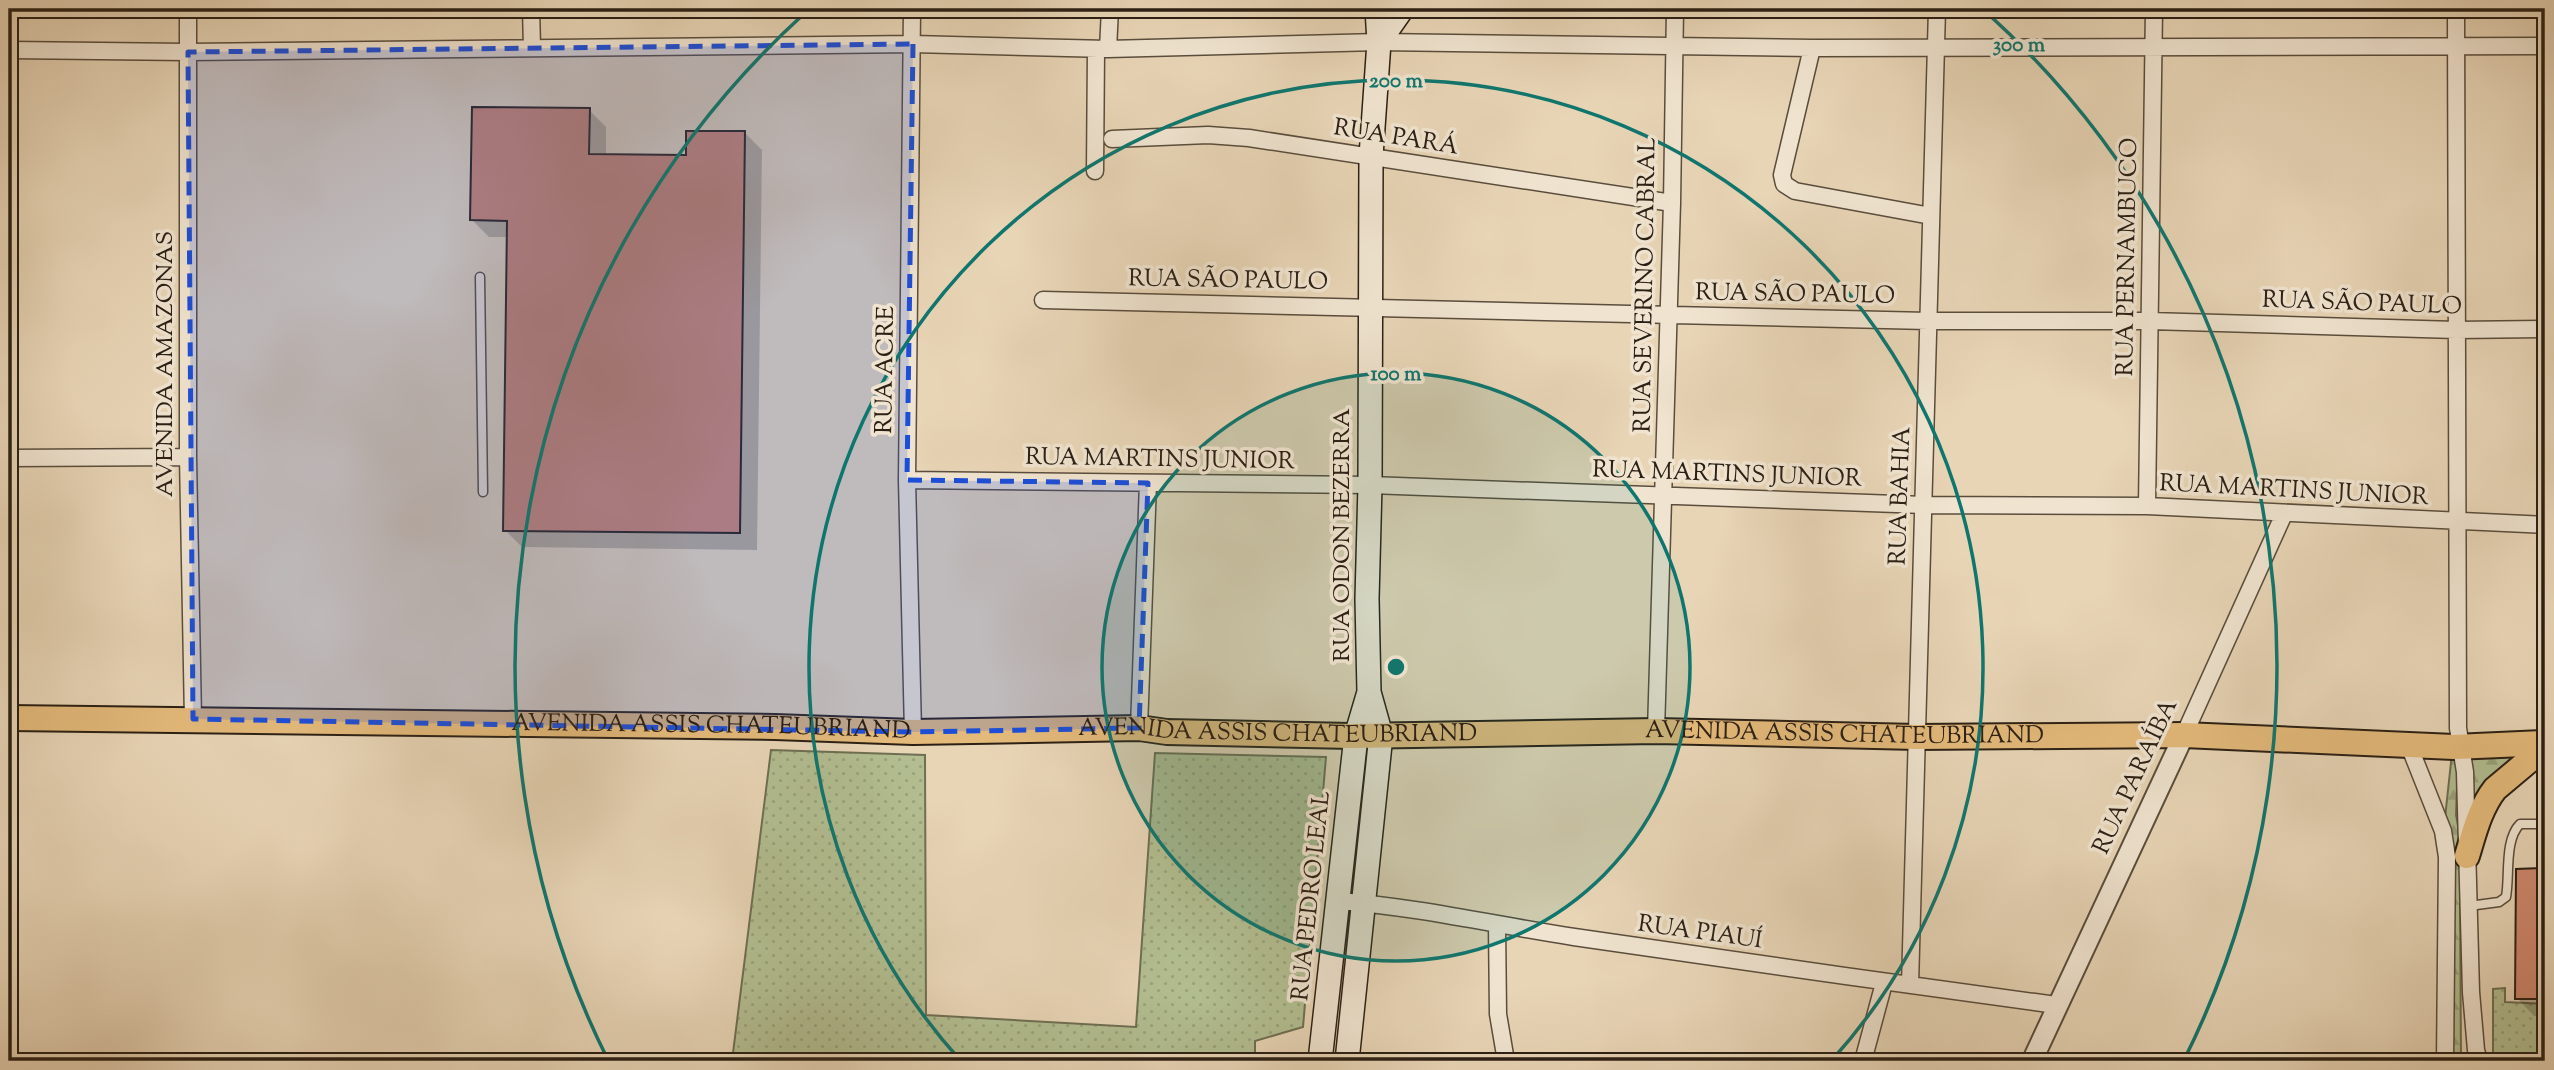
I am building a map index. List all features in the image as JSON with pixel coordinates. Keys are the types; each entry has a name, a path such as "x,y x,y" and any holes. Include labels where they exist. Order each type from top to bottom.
{"main road":[{"path":"1379,43 1393,11"},
{"name":"RUA ODON BEZERRA","path":"1379,43 1371,156 1367,599 1369,692 1381,735"},
{"name":"RUA ODON BEZERRA","path":"1356,736 1369,692"},
{"name":"AVENIDA ASSIS CHATEUBRIAND","path":"9,718 775,727 913,732 1139,728 1167,732 1356,736 1656,731 1917,737 2183,735 2408,743 2460,737 2545,745"},
{"path":"1347,1061 1381,735"},
{"name":"RUA PEDRO LEAL","path":"1320,1061 1356,736"},
{"path":"2467,856 2490,796 2545,745"}],"street":[{"name":"AVENIDA AMAZONAS","path":"188,9 188,457 193,719"},
{"path":"531,9 532,47"},
{"name":"RUA ACRE","path":"912,9 907,480 913,732"},
{"path":"1095,171 1102,49 1110,9"},
{"name":"RUA SEVERINO CABRAL","path":"1656,731 1672,203 1675,9"},
{"name":"RUA BAHIA","path":"1910,985 1937,9"},
{"name":"RUA PERNAMBUCO","path":"2147,506 2154,9"},
{"path":"2456,9 2460,737 2467,810 2471,992 2479,1061"},
{"path":"9,50 188,52 913,44 1102,49 1379,43 1812,48 2545,46"},
{"path":"1812,48 1782,175 1784,184 1795,191 1931,216"},
{"name":"RUA PARÁ","path":"1112,139 1208,135 1249,138 1672,203"},
{"name":"RUA SÃO PAULO","path":"1043,300 1928,321 2150,321 2456,330 2545,329"},
{"path":"9,458 188,457"},
{"name":"RUA MARTINS JUNIOR","path":"907,480 1370,485 1924,505 2147,506 2545,525"},
{"path":"1139,728 1148,483"},
{"name":"RUA PARAÍBA","path":"2032,1061 2284,514"},
{"path":"2408,743 2443,831 2447,857 2445,1061"},
{"name":"RUA PIAUÍ","path":"1338,901 1364,902 1497,925 1884,983 2056,1005"},
{"path":"1497,925 1498,1014 1506,1061"},
{"path":"1863,1061 1884,983"}],"lane":[{"path":"480,277 483,492"},
{"path":"2468,906 2499,902 2506,897 2515,829 2520,824 2545,824"}],"highlighted area":[{"path":"913,44 907,480 1148,483 1139,728 913,732 193,719 188,52"}],"green space":[{"path":"2531,749 2469,830 2469,752"},
{"path":"771,750 925,755 926,1015 1136,1027 1155,753 1326,757 1303,1027 1255,1041 1255,1061 732,1061"},
{"path":"2452,753 2458,754 2456,815 2463,852 2460,895 2461,1061 2439,1061 2441,855"},
{"path":"2505,988 2505,1002 2545,1004 2545,1054 2493,1053 2493,989"}],"building":[{"path":"472,107 590,108 589,154 686,155 686,131 745,131 740,533 503,531 507,221 470,220"},
{"path":"2545,868 2545,999 2515,999 2516,869"}]}
